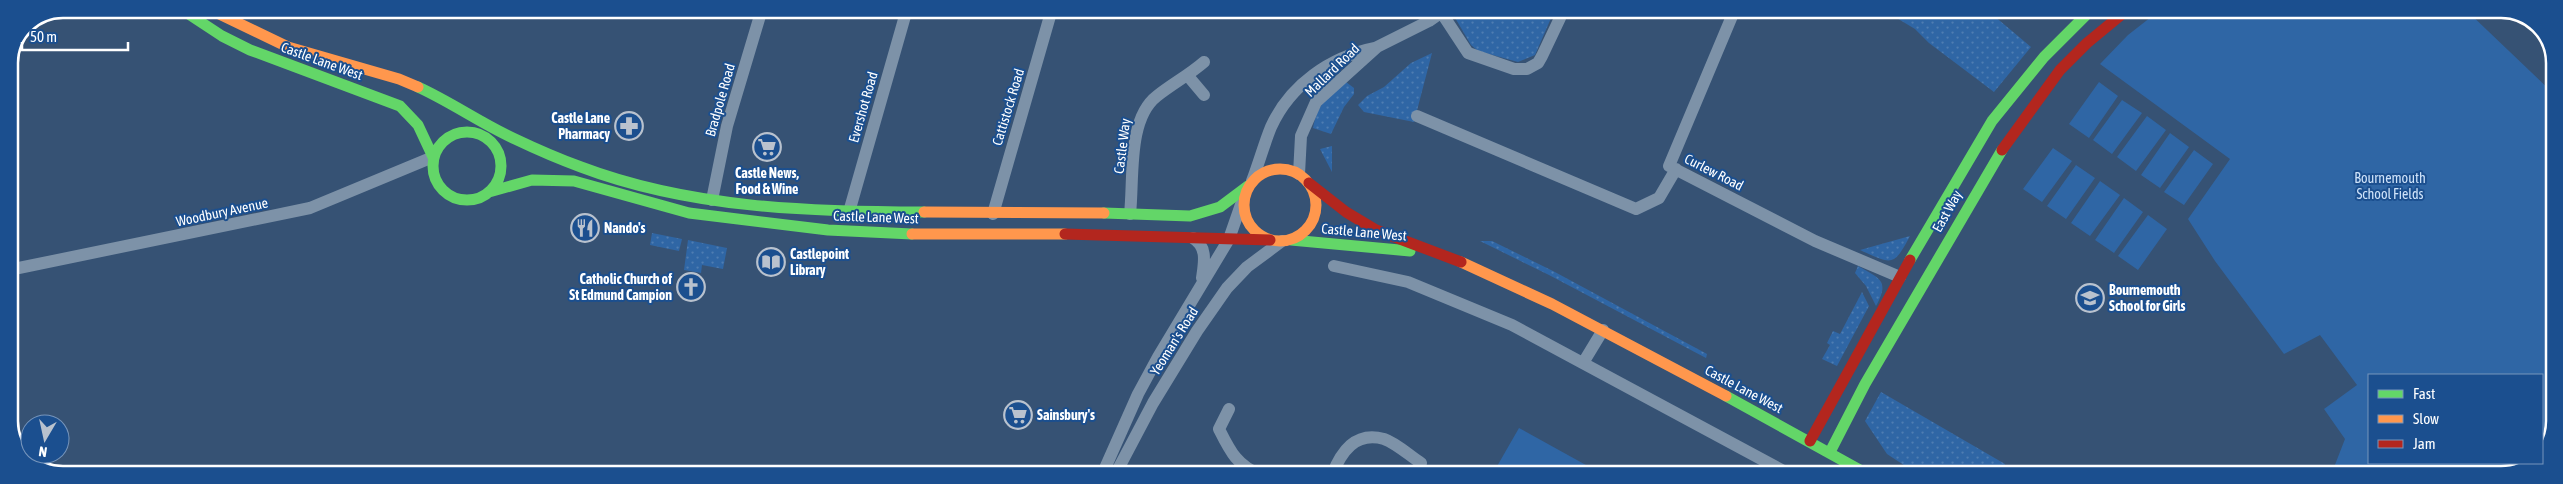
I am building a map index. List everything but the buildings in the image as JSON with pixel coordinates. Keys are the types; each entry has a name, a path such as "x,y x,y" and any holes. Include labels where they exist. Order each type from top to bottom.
{"main road":[{"name":"Castle Lane West","path":"195,18 222,36 250,50 400,106 418,125 433,157"},
{"name":"Castle Lane West","path":"241,18 288,47 398,79 455,105 514,139 609,178 655,190 712,200 849,212 1200,214 1220,207 1248,187"},
{"name":"East Way","path":"1810,441 1900,278 1992,121 2044,57 2083,18"},
{"name":"East Way","path":"1830,452 1865,384 1992,164 2060,70 2087,43 2117,18"},
{"path":"455,105 474,133 488,140 500,156 501,166 496,184 490,192 475,199 465,200 446,194 434,178 433,157 438,148 454,134 474,133"},
{"name":"Castle Lane West","path":"488,140 514,139"},
{"path":"1284,169 1299,174 1309,183 1315,198 1315,216 1302,234 1281,240 1259,235 1250,227 1245,216 1243,204 1248,187 1269,170 1284,169"},
{"name":"Castle Lane West","path":"490,192 518,183 547,178 574,181 689,213 810,228 889,233 1094,234 1281,240 1435,253"},
{"name":"Castle Lane West","path":"1309,183 1355,218 1387,235 1493,274 1603,330 1854,466"}],"street":[{"name":"Bradpole Road","path":"712,200 727,126 759,18"},
{"name":"Evershot Road","path":"849,212 904,18"},
{"name":"Cattistock Road","path":"993,214 1049,18"},
{"name":"Mallard Road","path":"1299,174 1300,136 1316,102 1377,48 1433,18"},
{"path":"1447,18 1468,53 1514,69 1526,69 1538,63 1560,18"},
{"name":"Curlew Road","path":"1732,18 1669,166 1816,240 1900,278"},
{"name":"Mallard Road","path":"1248,187 1271,127 1297,88 1322,69 1356,52 1377,48"},
{"name":"Castle Way","path":"1130,214 1139,117 1156,96 1188,76 1204,62"},
{"path":"1188,76 1204,95"},
{"path":"1417,116 1636,209 1659,198 1676,169"},
{"name":"Woodbury Avenue","path":"18,268 78,258 310,208 433,157"},
{"name":"Yeoman's Road","path":"1106,466 1138,394 1201,283 1229,239 1248,187"},
{"name":"Yeoman's Road","path":"1193,238 1199,242 1204,255 1201,283"},
{"name":"Yeoman's Road","path":"1120,466 1153,403 1227,288 1246,267 1281,240"},
{"path":"1334,266 1408,282 1512,325 1775,466"},
{"path":"1584,363 1603,330"},
{"path":"1229,409 1219,429 1231,454 1243,466"},
{"path":"1336,466 1341,454 1360,438 1384,439 1421,463"}],"green space":[{"path":"1455,18 1551,18 1535,55 1518,62 1478,51 1471,45"},
{"path":"1897,18 1997,18 2031,47 1994,92 1929,43 1915,29"},
{"name":"Bournemouth School Fields","path":"2150,18 2474,18 2545,85 2546,422 2543,436 2543,374 2368,374 2368,464 2515,464 2506,466 2334,466 2345,439 2324,409 2357,385 2320,335 2284,354 2215,261 2188,219 2230,159 2100,64 2128,35"},
{"path":"1432,53 1414,122 1364,112 1358,105 1367,96 1384,87 1411,63"},
{"path":"1346,82 1354,88 1354,94 1344,107 1331,134 1313,128 1315,119 1324,101"},
{"path":"2099,82 2118,96 2089,138 2069,124"},
{"path":"2122,100 2142,113 2112,154 2093,140"},
{"path":"2147,116 2166,130 2136,171 2117,157"},
{"path":"2170,133 2189,147 2160,188 2141,175"},
{"path":"1332,146 1332,172 1320,149"},
{"path":"2053,148 2072,161 2042,202 2023,189"},
{"path":"2194,150 2213,164 2184,205 2164,192"},
{"path":"2076,165 2095,178 2066,219 2047,206"},
{"path":"2100,181 2120,195 2090,236 2071,223"},
{"path":"2124,198 2143,212 2114,253 2095,240"},
{"path":"2148,215 2167,229 2138,270 2118,256"},
{"path":"652,233 682,239 679,251 650,245"},
{"path":"1910,236 1900,254 1891,260 1885,260 1860,250"},
{"path":"688,240 727,248 723,269 702,265 701,273 684,270"},
{"path":"1480,241 1492,241 1553,271 1707,354 1706,358 1549,275"},
{"path":"1858,266 1872,274 1882,285 1882,291 1876,306 1866,286 1855,273"},
{"path":"1862,292 1869,306 1837,366 1822,359 1830,345 1827,343 1833,331 1840,334"},
{"path":"1881,392 2005,464 2004,466 1905,466 1887,454 1865,421"},
{"path":"1519,428 1588,466 1497,466"}],"traffic: fast":[{"path":"195,18 222,36 250,50 400,106 418,125 433,157"},
{"path":"1910,260 1992,121 2044,57 2083,18"},
{"path":"418,87 503,133 548,154 622,181 664,191 750,205 838,211 924,212"},
{"path":"467,132 480,134 491,142 499,153 501,166 499,179 491,190 480,198 467,200 454,198 443,190 435,179 433,166 435,153 443,142 454,134 467,132"},
{"path":"1830,452 1865,384 2002,150"},
{"path":"489,192 532,180 574,181 689,213 828,230 912,234"},
{"path":"1104,213 1190,216 1220,207 1248,186"},
{"path":"1291,240 1410,251"},
{"path":"1726,396 1853,466"}],"traffic: slow":[{"path":"228,18 288,47 399,79 418,87"},
{"path":"1287,169 1306,179 1314,191 1316,205 1314,219 1306,231 1294,239 1273,241 1254,231 1246,219 1244,198 1254,179 1266,171 1287,169"},
{"path":"924,212 1104,213"},
{"path":"912,234 1065,234"},
{"path":"1461,262 1552,304 1726,396"}],"traffic: jam":[{"path":"2002,150 2060,70 2087,43 2117,18"},
{"path":"1309,183 1346,212 1376,230 1461,262"},
{"path":"1065,234 1270,240"},
{"path":"1810,441 1910,260"}],"place":[{"name":"Castle Lane Pharmacy","path":"629,126"},
{"name":"Castle News, Food & Wine","path":"767,147"},
{"name":"Nando's","path":"585,228"},
{"name":"Castlepoint Library","path":"771,262"},
{"name":"Catholic Church of St Edmund Campion","path":"691,287"},
{"name":"Bournemouth School for Girls","path":"2090,298"},
{"name":"Sainsbury's","path":"1018,415"}]}
